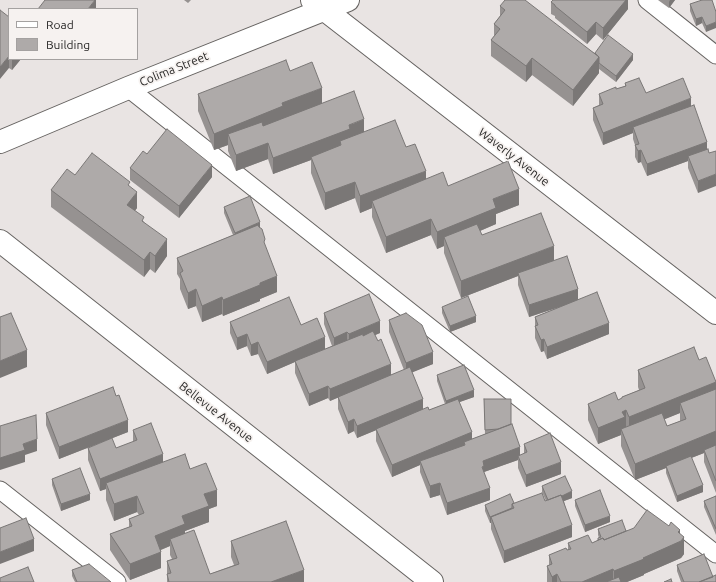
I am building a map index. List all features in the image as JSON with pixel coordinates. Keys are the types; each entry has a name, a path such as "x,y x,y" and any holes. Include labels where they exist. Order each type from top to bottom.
{"street":[{"name":"Colima Street","path":"0,142 318,5 348,0"},
{"name":"Waverly Avenue","path":"318,5 716,312"},
{"name":"Bellevue Avenue","path":"0,241 432,582"}],"lane":[{"path":"647,0 716,55"},
{"path":"128,88 716,554"},
{"path":"0,490 117,582"}],"building":[{"path":"45,0 95,0 89,8 39,8"},
{"path":"505,0 525,0 599,57 573,90 532,58 526,66 491,40 500,29 494,24 505,10 500,6"},
{"path":"553,0 626,0 603,28 596,22 587,32 555,6 551,2"},
{"path":"702,0 712,0 716,12 716,22 706,26 702,17 696,19 690,4"},
{"path":"0,10 8,16 8,57 0,67"},
{"path":"608,35 633,54 616,76 599,63 599,57 595,53"},
{"path":"286,60 290,71 312,62 322,88 282,103 283,106 214,134 198,94"},
{"path":"639,78 646,93 683,78 691,98 603,133 593,108 603,104 599,94 616,87 616,89 626,86 625,83"},
{"path":"354,91 364,119 349,125 350,129 273,158 268,143 236,155 228,134 262,122 263,126"},
{"path":"694,105 707,142 647,164 641,150 638,151 635,145 639,144 633,127"},
{"path":"395,120 406,147 415,144 426,171 360,196 355,182 325,193 311,157 341,145 340,141"},
{"path":"167,129 212,165 179,206 130,168 143,151 147,154"},
{"path":"708,149 709,153 716,151 716,174 698,181 688,156"},
{"path":"92,153 130,182 128,185 137,192 127,205 144,217 142,221 167,239 155,256 150,252 144,260 51,190 67,169 75,175"},
{"path":"508,161 519,189 493,199 496,208 437,232 431,219 386,237 372,201 443,172 448,186"},
{"path":"250,196 260,222 235,233 224,207"},
{"path":"541,213 554,246 461,281 444,237 477,224 482,235"},
{"path":"258,225 262,229 265,239 264,242 277,276 260,283 260,285 223,300 222,297 202,306 196,289 188,293 180,273 183,271 177,258"},
{"path":"567,256 578,289 529,305 518,273"},
{"path":"597,292 609,323 547,347 544,339 541,340 535,326 538,325 535,317"},
{"path":"369,294 380,321 349,334 347,332 334,338 324,313"},
{"path":"468,296 476,316 450,326 442,307"},
{"path":"289,297 301,325 317,318 325,337 267,362 258,342 251,345 247,334 237,338 230,322"},
{"path":"11,313 27,350 0,361 0,317"},
{"path":"406,313 422,325 433,352 406,363 389,320"},
{"path":"373,331 378,341 381,339 391,364 330,389 328,386 309,394 295,361"},
{"path":"694,347 699,360 706,357 716,382 629,417 626,410 622,412 625,417 598,428 588,404 615,392 618,400 645,388 638,370"},
{"path":"464,365 474,390 446,401 437,375"},
{"path":"410,367 423,399 357,426 354,419 348,422 338,397"},
{"path":"113,387 116,396 119,395 128,420 59,447 46,413"},
{"path":"716,389 716,431 635,464 621,429 662,413 667,426 686,419 680,403"},
{"path":"458,399 472,432 392,465 376,429 428,407 429,410"},
{"path":"484,399 511,399 511,424 498,429 485,430"},
{"path":"36,415 37,439 23,444 25,450 0,458 0,426"},
{"path":"151,423 163,454 100,479 88,448 112,438 116,448 137,440 133,430"},
{"path":"512,424 520,447 483,461 484,466 482,467 490,488 447,503 440,483 430,486 420,461 465,445 464,442"},
{"path":"550,433 561,462 526,475 518,456 527,452 524,444"},
{"path":"716,445 716,481 704,450"},
{"path":"185,454 190,469 206,463 217,490 204,494 209,506 182,516 185,524 155,536 161,552 130,564 110,534 132,526 129,519 144,513 137,496 114,504 106,483"},
{"path":"691,456 703,485 677,496 666,466"},
{"path":"80,468 90,494 61,504 52,479"},
{"path":"565,476 572,491 548,500 542,486"},
{"path":"600,490 610,516 585,525 575,500"},
{"path":"542,493 545,501 561,495 572,525 504,551 491,517 514,508 512,504"},
{"path":"510,494 514,503 512,504 512,508 490,517 485,505"},
{"path":"716,496 716,529 704,501"},
{"path":"647,510 669,526 671,522 680,530 678,532 684,537 681,541 643,558 644,559 614,571 613,569 582,582 561,582 557,574 552,577 547,566 552,564 549,555 566,548 567,550 571,549 568,543 588,535 592,543 603,538 604,540 634,528"},
{"path":"26,518 34,539 0,552 0,528"},
{"path":"622,520 626,531 604,540 603,538 598,540 598,538 601,537 598,529"},
{"path":"286,521 304,570 271,582 169,582 167,574 171,573 167,561 177,558 170,539 194,530 210,574 239,564 231,541"},
{"path":"704,554 713,577 699,582 684,582 677,565"},
{"path":"89,564 111,582 77,582 72,570"},
{"path":"28,567 34,582 0,582 0,578"},
{"path":"716,575 716,582 699,582"},
{"path":"619,577 621,582 606,582"},
{"path":"671,579 672,582 664,582"}]}
